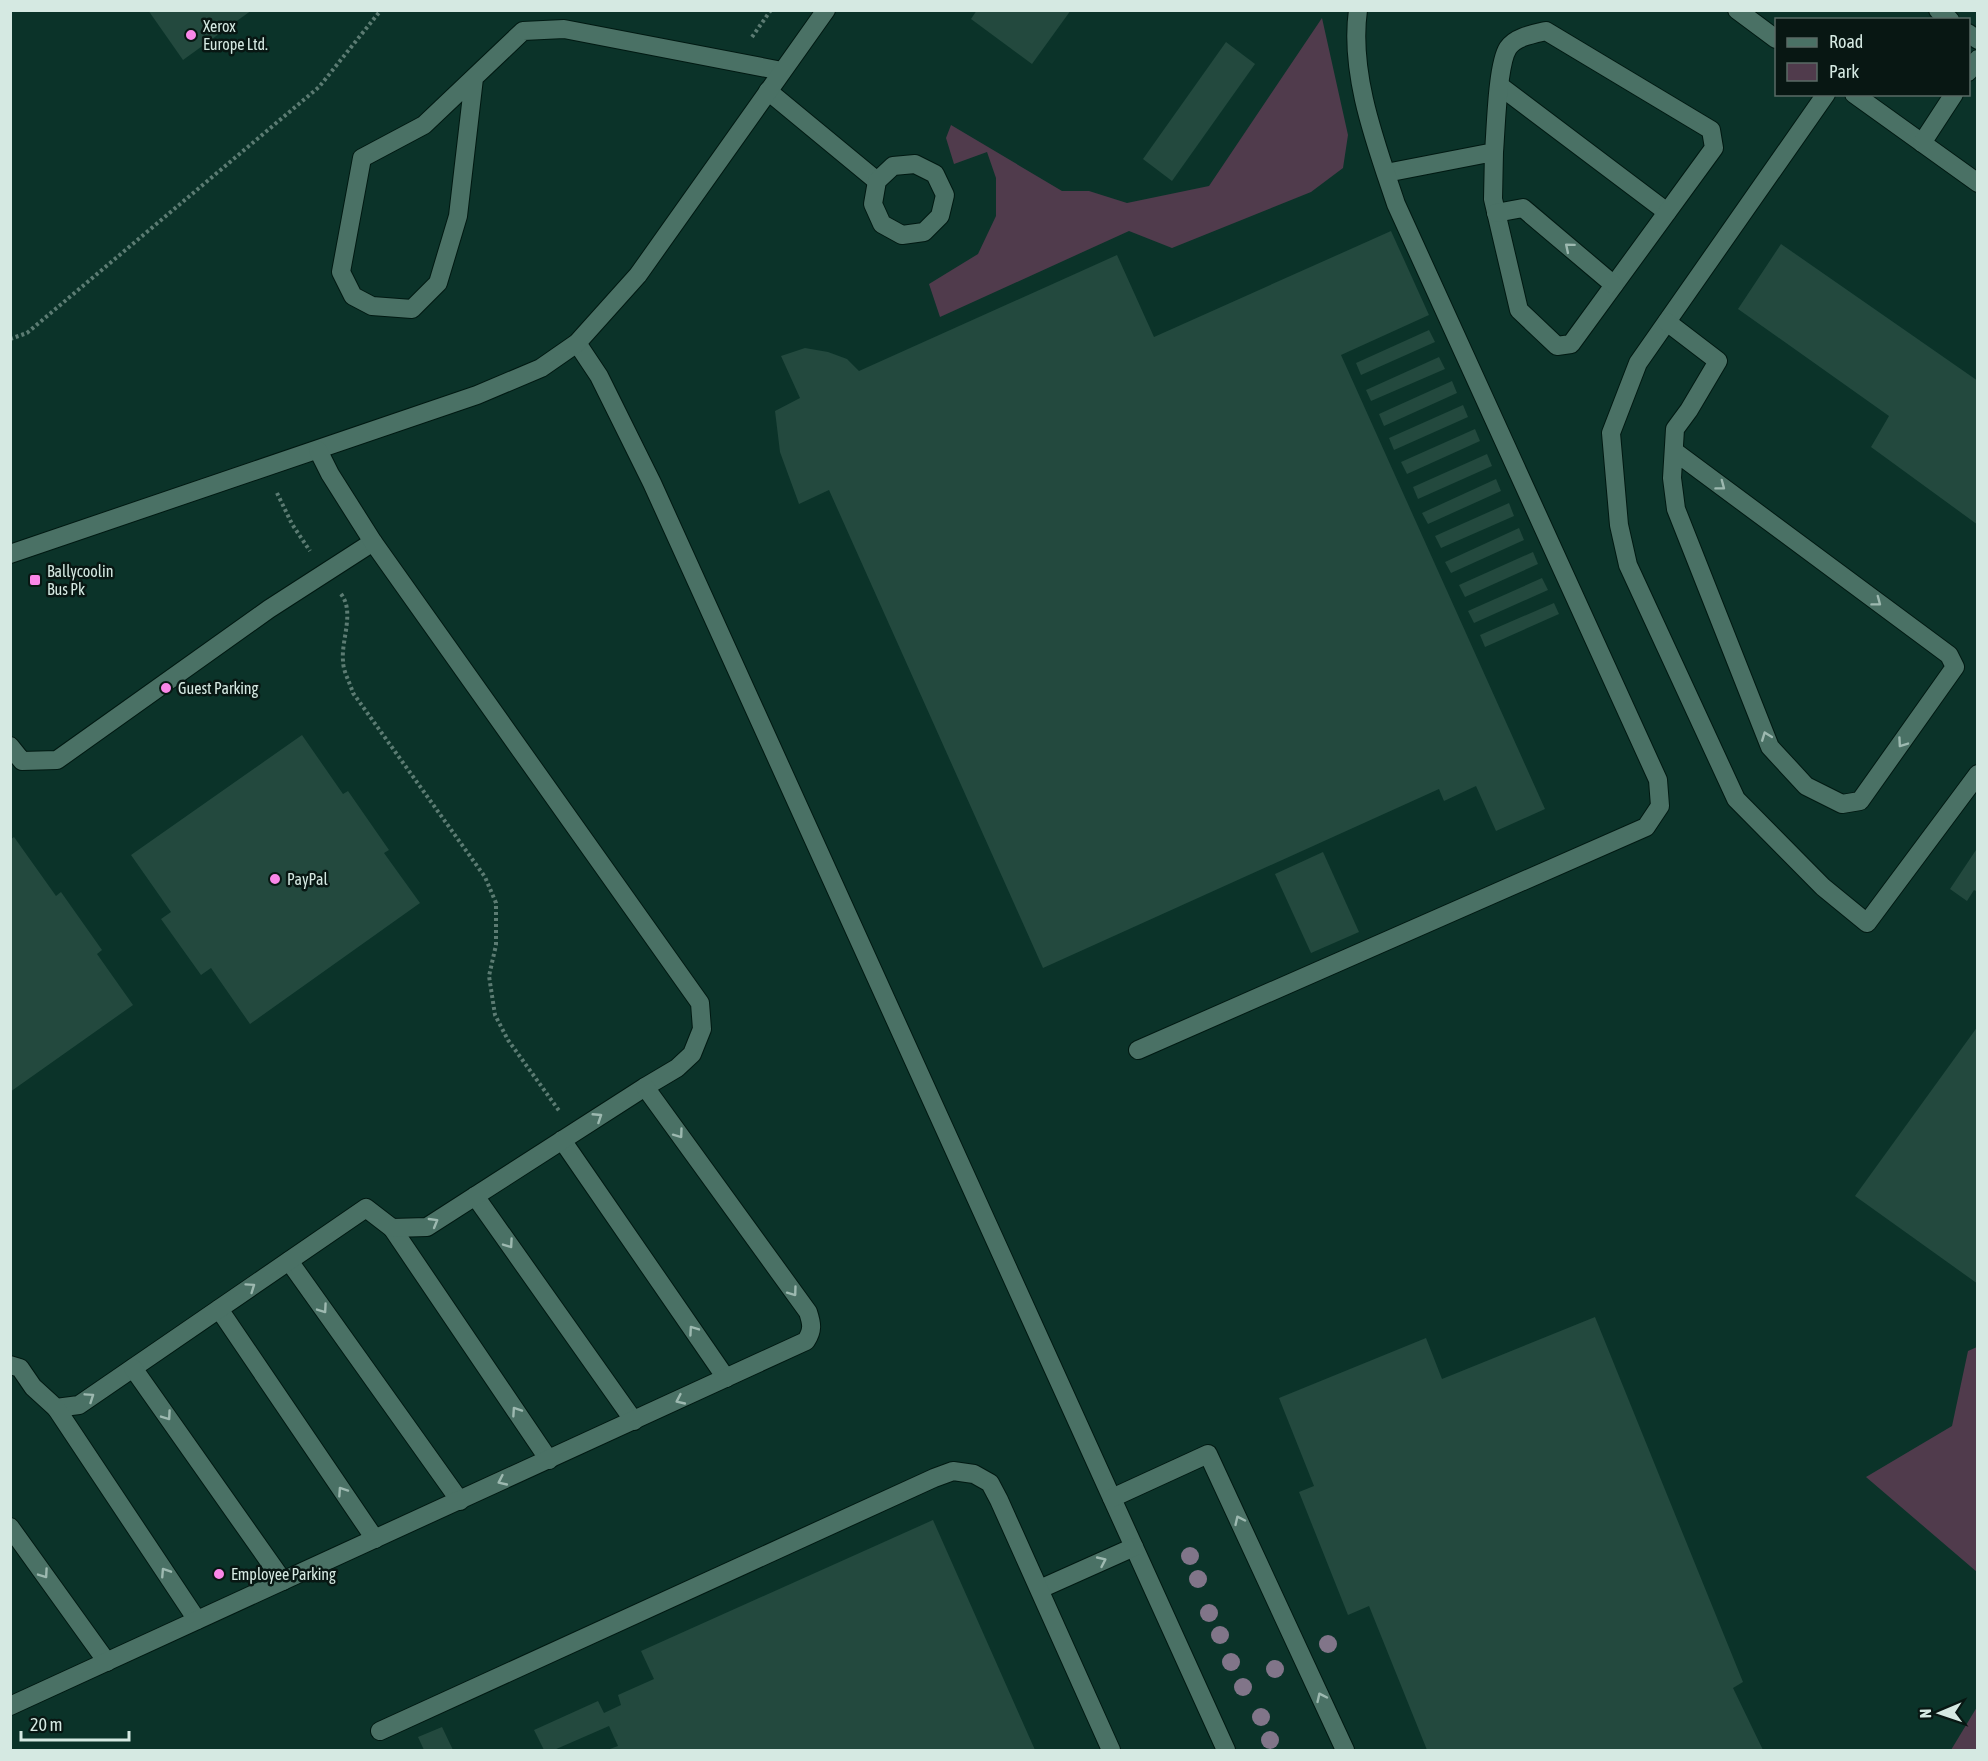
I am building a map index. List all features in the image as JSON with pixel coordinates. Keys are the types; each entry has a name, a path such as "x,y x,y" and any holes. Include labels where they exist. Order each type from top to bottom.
{"street":[{"path":"10,554 318,450 488,390 541,368 577,343 638,274 826,10"},
{"path":"1138,1050 1647,827 1660,806 1658,780 1396,204 1375,141 1356,59 1355,28 1358,10"},
{"path":"1737,10 1775,38"},
{"path":"474,78 458,216 438,283 412,309 372,306 353,296 341,272 362,158 424,126 474,78 523,31 564,29 782,72"},
{"path":"1546,32 1712,130 1714,148 1571,344 1557,346 1519,310 1493,199 1494,152 1502,66 1508,47 1527,35 1546,32"},
{"path":"1500,86 1667,212"},
{"path":"768,92 877,182"},
{"path":"1825,96 1638,363 1611,433 1619,525 1628,565 1736,799 1823,887 1867,923 1977,774"},
{"path":"1857,96 1977,183"},
{"path":"1922,143 1953,96"},
{"path":"1386,173 1494,152"},
{"path":"1497,213 1523,208 1614,285"},
{"path":"1667,322 1718,361 1675,429 1672,478 1676,509 1770,747 1806,786 1842,804 1860,801 1955,667 1949,656 1674,451"},
{"path":"577,343 599,376 652,483 1226,1750"},
{"path":"318,450 330,474 373,542 700,1004 702,1029 692,1054 676,1068 427,1227 392,1228"},
{"path":"10,746 22,761 57,760 269,609 373,542"},
{"path":"13,1700 107,1662 806,1341 811,1333 812,1324 808,1312 645,1087"},
{"path":"568,1136 726,1378"},
{"path":"475,1196 634,1420"},
{"path":"56,1408 79,1405 366,1208 392,1228 549,1460"},
{"path":"289,1261 460,1501"},
{"path":"219,1309 375,1539"},
{"path":"10,1365 20,1368 33,1387 56,1408 197,1620"},
{"path":"133,1368 283,1581"},
{"path":"1112,1498 1208,1454 1345,1750"},
{"path":"380,1731 678,1593 953,1471 974,1474 990,1483 1040,1588 1111,1750"},
{"path":"10,1527 107,1662"},
{"path":"1040,1588 1134,1547"}],"path":[{"path":"10,339 27,333 319,87 381,10"},
{"path":"265,468 292,524 344,599 347,616 342,663 353,693 485,877 496,903 496,945 489,976 495,1015 568,1136"}],"green space":[{"path":"1322,18 1348,135 1343,168 1311,192 1172,248 1129,231 940,317 929,284 978,254 996,216 996,178 987,152 954,164 946,138 951,125 1062,191 1089,191 1127,203 1209,186"},
{"path":"1977,1347 1977,1572 1866,1477 1952,1426 1968,1351"},
{"path":"1977,1707 1977,1750 1951,1750"}],"building":[{"name":"Xerox Europe Ltd.","path":"148,10 252,10 183,60"},
{"path":"977,10 1071,10 1032,64 971,19"},
{"path":"1226,42 1255,64 1172,181 1143,159"},
{"path":"1391,231 1429,315 1341,355 1545,809 1496,831 1476,786 1444,801 1439,789 1043,968 829,490 799,504 780,452 775,411 800,398 781,356 805,348 828,352 847,359 859,371 1117,255 1154,337"},
{"path":"1781,244 1978,381 1978,525 1871,447 1889,416 1738,309"},
{"path":"1429,330 1435,342 1361,375 1356,363"},
{"path":"1439,357 1445,369 1371,401 1366,390"},
{"path":"1452,381 1457,393 1384,426 1379,414"},
{"path":"1463,405 1468,417 1394,450 1389,438"},
{"path":"1475,429 1480,441 1407,474 1401,462"},
{"path":"1487,454 1492,466 1418,499 1413,487"},
{"path":"1496,479 1501,491 1428,524 1422,513"},
{"path":"1509,503 1514,516 1441,548 1435,536"},
{"path":"1519,528 1524,540 1451,573 1445,562"},
{"path":"1533,552 1538,564 1465,597 1459,585"},
{"path":"1542,578 1548,590 1474,623 1468,611"},
{"path":"1554,603 1559,614 1485,647 1480,635"},
{"name":"PayPal","path":"302,735 343,794 348,791 389,850 384,853 420,903 250,1024 211,968 201,975 161,919 171,912 131,855"},
{"path":"14,837 56,896 61,892 102,950 97,954 133,1005 10,1092 10,840"},
{"path":"1978,847 1978,892 1974,890 1967,901 1950,889"},
{"path":"1323,852 1359,932 1311,953 1275,874"},
{"path":"1978,1026 1978,1284 1855,1196"},
{"path":"1595,1317 1743,1682 1733,1688 1763,1750 1427,1750 1369,1606 1348,1615 1299,1492 1314,1486 1279,1398 1426,1338 1442,1379"},
{"path":"933,1520 1035,1750 607,1750 618,1746 609,1726 554,1750 544,1750 534,1730 598,1701 604,1713 621,1705 618,1695 654,1679 641,1651"},
{"path":"442,1727 453,1750 424,1750 418,1737"}],"place":[{"name":"Xerox Europe Ltd.","path":"191,35"},
{"name":"Ballycoolin Bus Pk","path":"35,580"},
{"name":"Guest Parking","path":"166,688"},
{"name":"PayPal","path":"275,879"},
{"name":"Employee Parking","path":"219,1574"}]}
